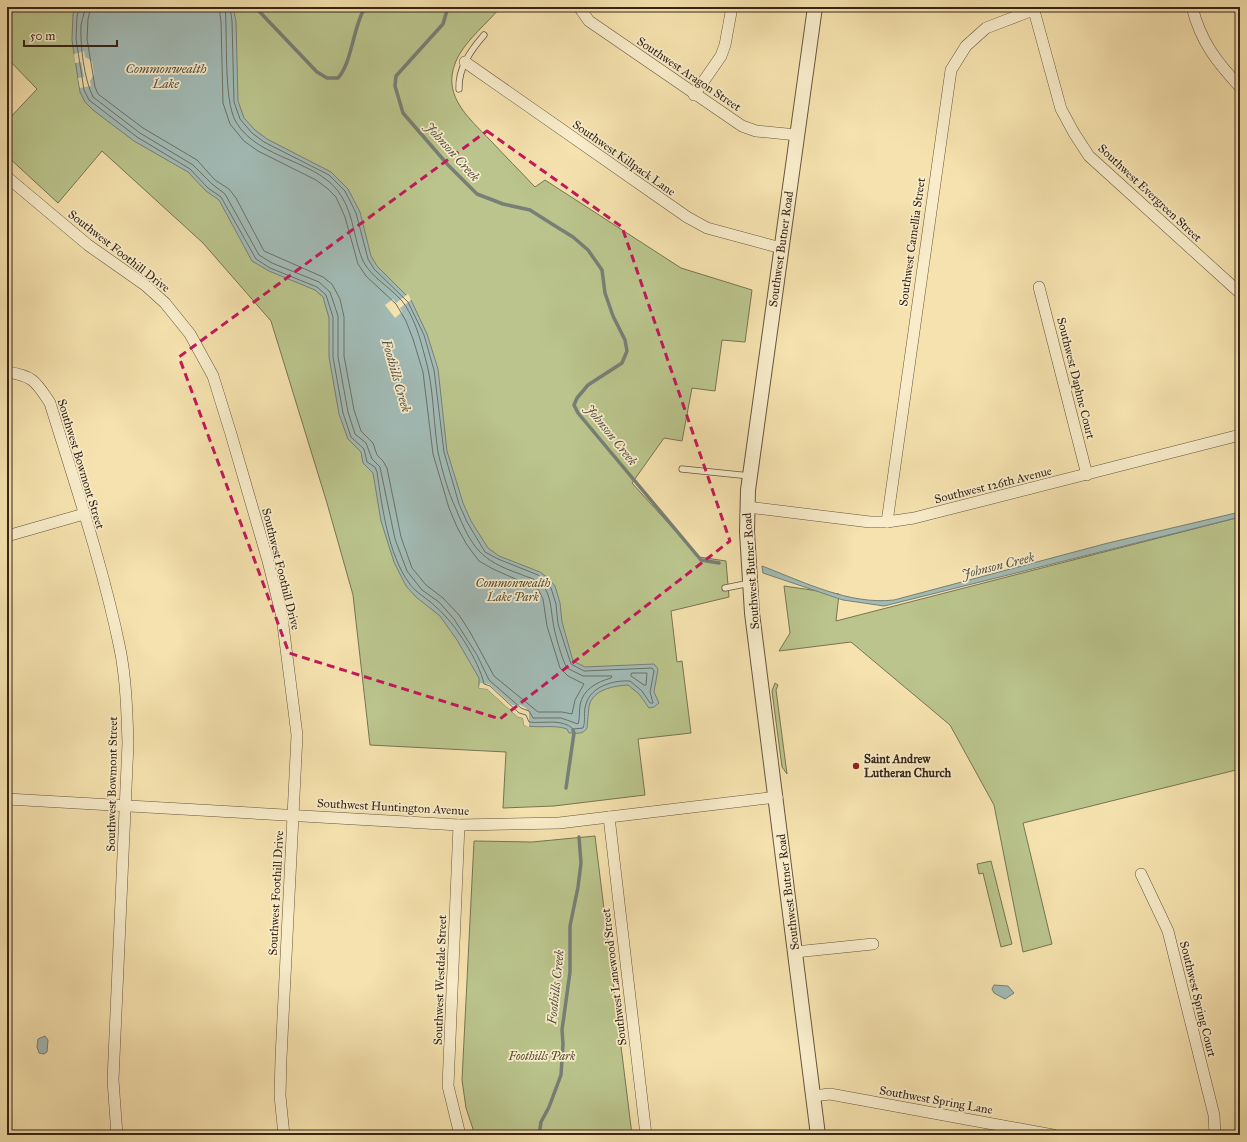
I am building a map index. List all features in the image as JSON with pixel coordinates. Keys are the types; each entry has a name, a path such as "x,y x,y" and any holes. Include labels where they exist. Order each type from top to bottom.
{"street":[{"name":"Southwest Aragon Street","path":"579,7 589,21 694,95 742,126 756,131 797,135"},
{"path":"694,95 720,56 725,45 732,7"},
{"name":"Southwest Butner Road","path":"815,7 750,476 747,507 747,532 753,620 818,1135"},
{"path":"1192,7 1196,21 1211,54 1240,87"},
{"name":"Southwest Evergreen Street","path":"1033,9 1061,108 1074,133 1089,156 1240,293"},
{"name":"Southwest Camellia Street","path":"887,522 951,70 966,46 986,28 1033,9"},
{"name":"Southwest Killpack Lane","path":"465,62 687,217 707,228 781,248"},
{"name":"Southwest Foothill Drive","path":"7,177 88,244 145,285 165,303 190,334 213,376 268,561 282,617 296,735 280,1066 280,1096 284,1135"},
{"name":"Southwest Daphne Court","path":"1040,287 1087,475"},
{"name":"Southwest Bowmont Street","path":"7,372 21,374 36,381 50,403 84,514 108,599 120,650 128,743 127,805 113,1080 117,1135"},
{"name":"Southwest 126th Avenue","path":"747,507 887,522 914,518 1240,435"},
{"path":"7,536 84,514"},
{"name":"Southwest Huntington Avenue","path":"7,799 459,825 559,823 776,797"},
{"name":"Southwest Lanewood Street","path":"609,817 646,1135"},
{"name":"Southwest Westdale Street","path":"459,825 448,1086 460,1135"},
{"name":"Southwest Spring Court","path":"1141,874 1168,930 1214,1115 1215,1135"},
{"path":"795,952 873,944"},
{"name":"Southwest Spring Lane","path":"813,1096 830,1094 1053,1135"}],"lane":[{"path":"459,89 459,80 465,62 475,45 484,35"},
{"path":"682,469 750,476"},
{"path":"724,588 750,583"}],"highlighted area":[{"path":"487,131 622,227 730,541 500,719 289,653 179,357"}],"green space":[{"name":"Commonwealth Lake Park","path":"7,7 499,7 499,9 463,49 453,69 452,81 458,103 473,122 535,187 545,180 681,268 752,290 745,342 722,340 715,391 692,388 682,441 664,438 632,483 699,557 726,561 729,597 671,611 677,662 682,661 691,733 638,739 645,795 554,806 503,808 506,752 370,745 353,595 327,503 271,321 203,243 102,151 58,203 7,156 7,121 37,89 7,58"},
{"path":"1240,517 1240,769 1023,823 1052,944 1023,952 994,805 950,725 851,642 779,651 790,633 784,586 839,594 836,621"},
{"path":"775,683 778,685 776,690 787,774 782,767 772,691"},
{"name":"Foothills Park","path":"595,836 632,1135 475,1135 466,1108 462,1080 474,841 532,842"},
{"path":"991,861 1012,944 1001,947 983,873 979,874 977,864"}],"water":[{"name":"Commonwealth Lake","path":"77,7 233,7 236,21 238,101 244,118 255,130 267,139 331,172 348,189 360,212 371,256 377,266 411,300 427,334 438,369 447,451 463,503 471,521 488,548 499,556 540,572 555,586 560,603 562,622 573,661 585,667 654,664 658,669 654,692 659,703 654,707 649,708 639,694 628,685 617,686 599,692 591,700 589,706 587,728 583,732 569,733 567,729 562,728 524,725 523,718 518,717 487,689 479,688 479,678 457,640 440,616 416,597 406,586 394,562 381,521 373,473 363,463 361,452 348,439 339,414 329,357 329,318 323,297 315,290 269,271 252,261 219,200 206,191 188,172 134,141 93,110 85,102 80,92 72,40 73,14"},
{"path":"1240,512 1240,517 884,606 843,600 763,573 762,566 810,585 844,596 877,601 894,600 1108,543"},
{"path":"994,985 1008,986 1014,993 1005,999 994,993 992,989"},
{"path":"45,1036 48,1040 47,1052 44,1054 39,1053 37,1047 38,1039"}],"pier":[{"path":"84,51 85,57 92,61 94,74 90,81 91,86 80,88 78,78 84,77 81,62 75,63 74,54"},
{"path":"408,294 411,300 400,308 402,312 395,318 385,305 393,299 396,303"},
{"path":"480,683 489,684 512,705 521,705 526,708 529,712 529,727 524,725 523,718 518,717 487,689 479,688"}],"waterway":[{"name":"Johnson Creek","path":"255,7 317,72 327,78 338,78 343,71 365,7"},
{"name":"Johnson Creek","path":"448,7 443,24 396,76 395,86 403,113 448,165 477,194 503,204 530,210 573,237 588,250 602,270 605,293 613,316 625,340 627,351 622,363 588,385 577,398 574,405 578,413 701,560 719,563"},
{"name":"Foothills Creek","path":"566,788 574,733 573,730"},
{"name":"Foothills Creek","path":"539,1135 541,1122 549,1107 561,1075 563,1044 562,1030 570,972 570,926 581,863 579,837"}],"place":[{"name":"Saint Andrew Lutheran Church","path":"856,766"}]}
